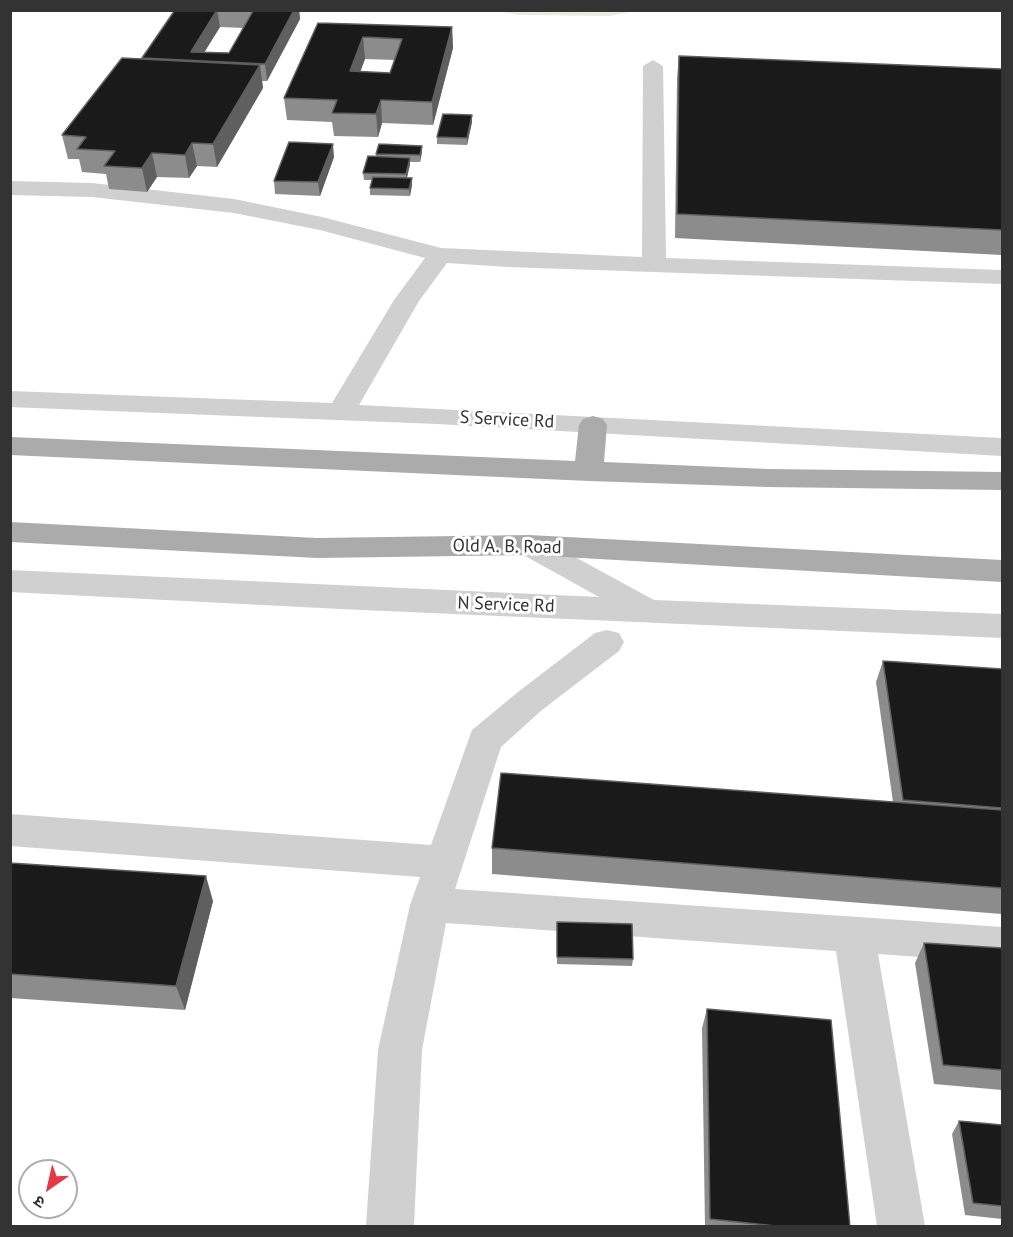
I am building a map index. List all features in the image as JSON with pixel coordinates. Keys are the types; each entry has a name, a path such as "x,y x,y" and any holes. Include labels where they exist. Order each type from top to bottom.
{"main road":[{"path":"589,472 593,424"},
{"path":"10,446 589,472 1002,482"},
{"name":"Old A. B. Road","path":"10,532 317,548 529,545 1002,571"}],"street":[{"path":"653,66 654,265"},
{"path":"10,188 92,190 234,206 322,224 440,255 1002,277"},
{"path":"340,412 407,300 440,255"},
{"name":"S Service Rd","path":"10,399 593,424 1002,447"},
{"path":"529,545 648,611"},
{"name":"N Service Rd","path":"10,581 1002,626"},
{"path":"390,1227 400,1050 430,905 485,740 530,701 607,642"},
{"path":"10,830 444,862"},
{"path":"430,905 1002,945"},
{"path":"854,936 901,1227"}],"shaded area":[{"path":"495,11 635,11 610,16 521,15"}],"building":[{"path":"175,10 217,10 191,52 229,53 253,11 236,10 294,10 265,64 142,58"},
{"path":"318,23 452,27 432,102 381,100 376,114 332,113 337,100 284,98","holes":["363,37 402,39 390,73 350,71"]},
{"path":"679,56 1002,69 1002,230 677,214"},
{"path":"122,58 260,65 213,144 192,143 185,155 152,153 142,168 104,166 115,151 77,149 86,137 62,135"},
{"path":"443,114 472,115 467,138 437,137"},
{"path":"289,142 333,144 318,182 274,181"},
{"path":"379,144 422,146 420,155 376,154"},
{"path":"368,156 410,158 406,174 363,173"},
{"path":"373,177 412,178 409,189 370,188"},
{"path":"883,661 1002,669 1002,808 903,800"},
{"path":"501,773 1002,810 1002,888 492,848"},
{"path":"10,863 206,876 176,986 10,974"},
{"path":"557,922 632,924 633,959 557,957"},
{"path":"924,943 1002,948 1002,1070 943,1065"},
{"path":"707,1009 831,1020 850,1227 785,1227 710,1219"},
{"path":"959,1121 1002,1125 1002,1206 973,1203"}]}
